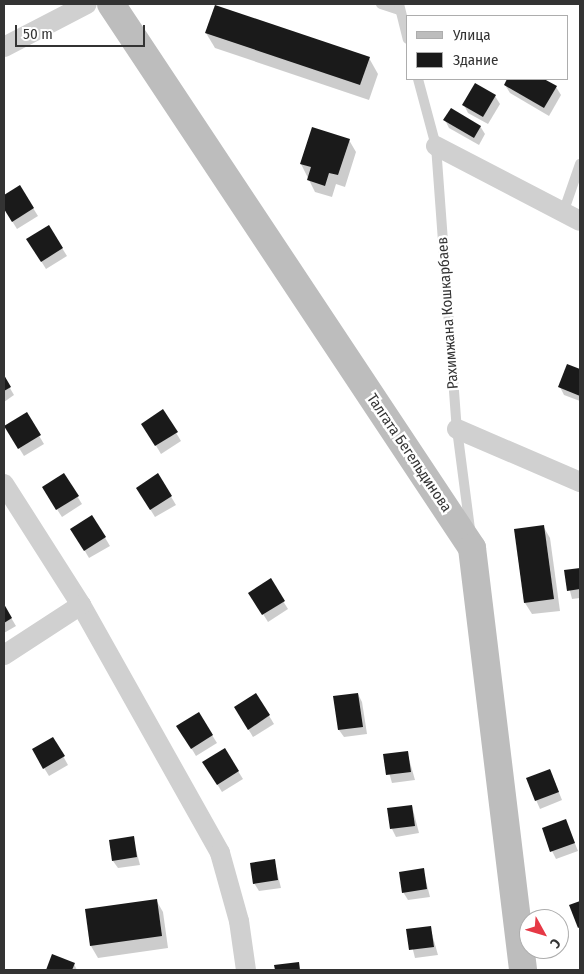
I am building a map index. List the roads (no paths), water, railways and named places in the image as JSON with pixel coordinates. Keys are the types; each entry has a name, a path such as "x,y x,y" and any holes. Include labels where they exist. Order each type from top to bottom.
{"street":[{"path":"4,46 87,4"},
{"name":"Талгата Бегельдинова","path":"111,4 472,548 523,970"},
{"path":"436,146 572,217"},
{"path":"457,429 580,482"},
{"path":"4,484 81,605 220,853 239,921 246,970"},
{"path":"4,655 81,605"}],"lane":[{"path":"381,4 400,7 406,31"},
{"name":"Рахимжана Кошкарбаев","path":"418,80 436,146 457,429 472,548"},
{"path":"572,217 580,164"}]}
